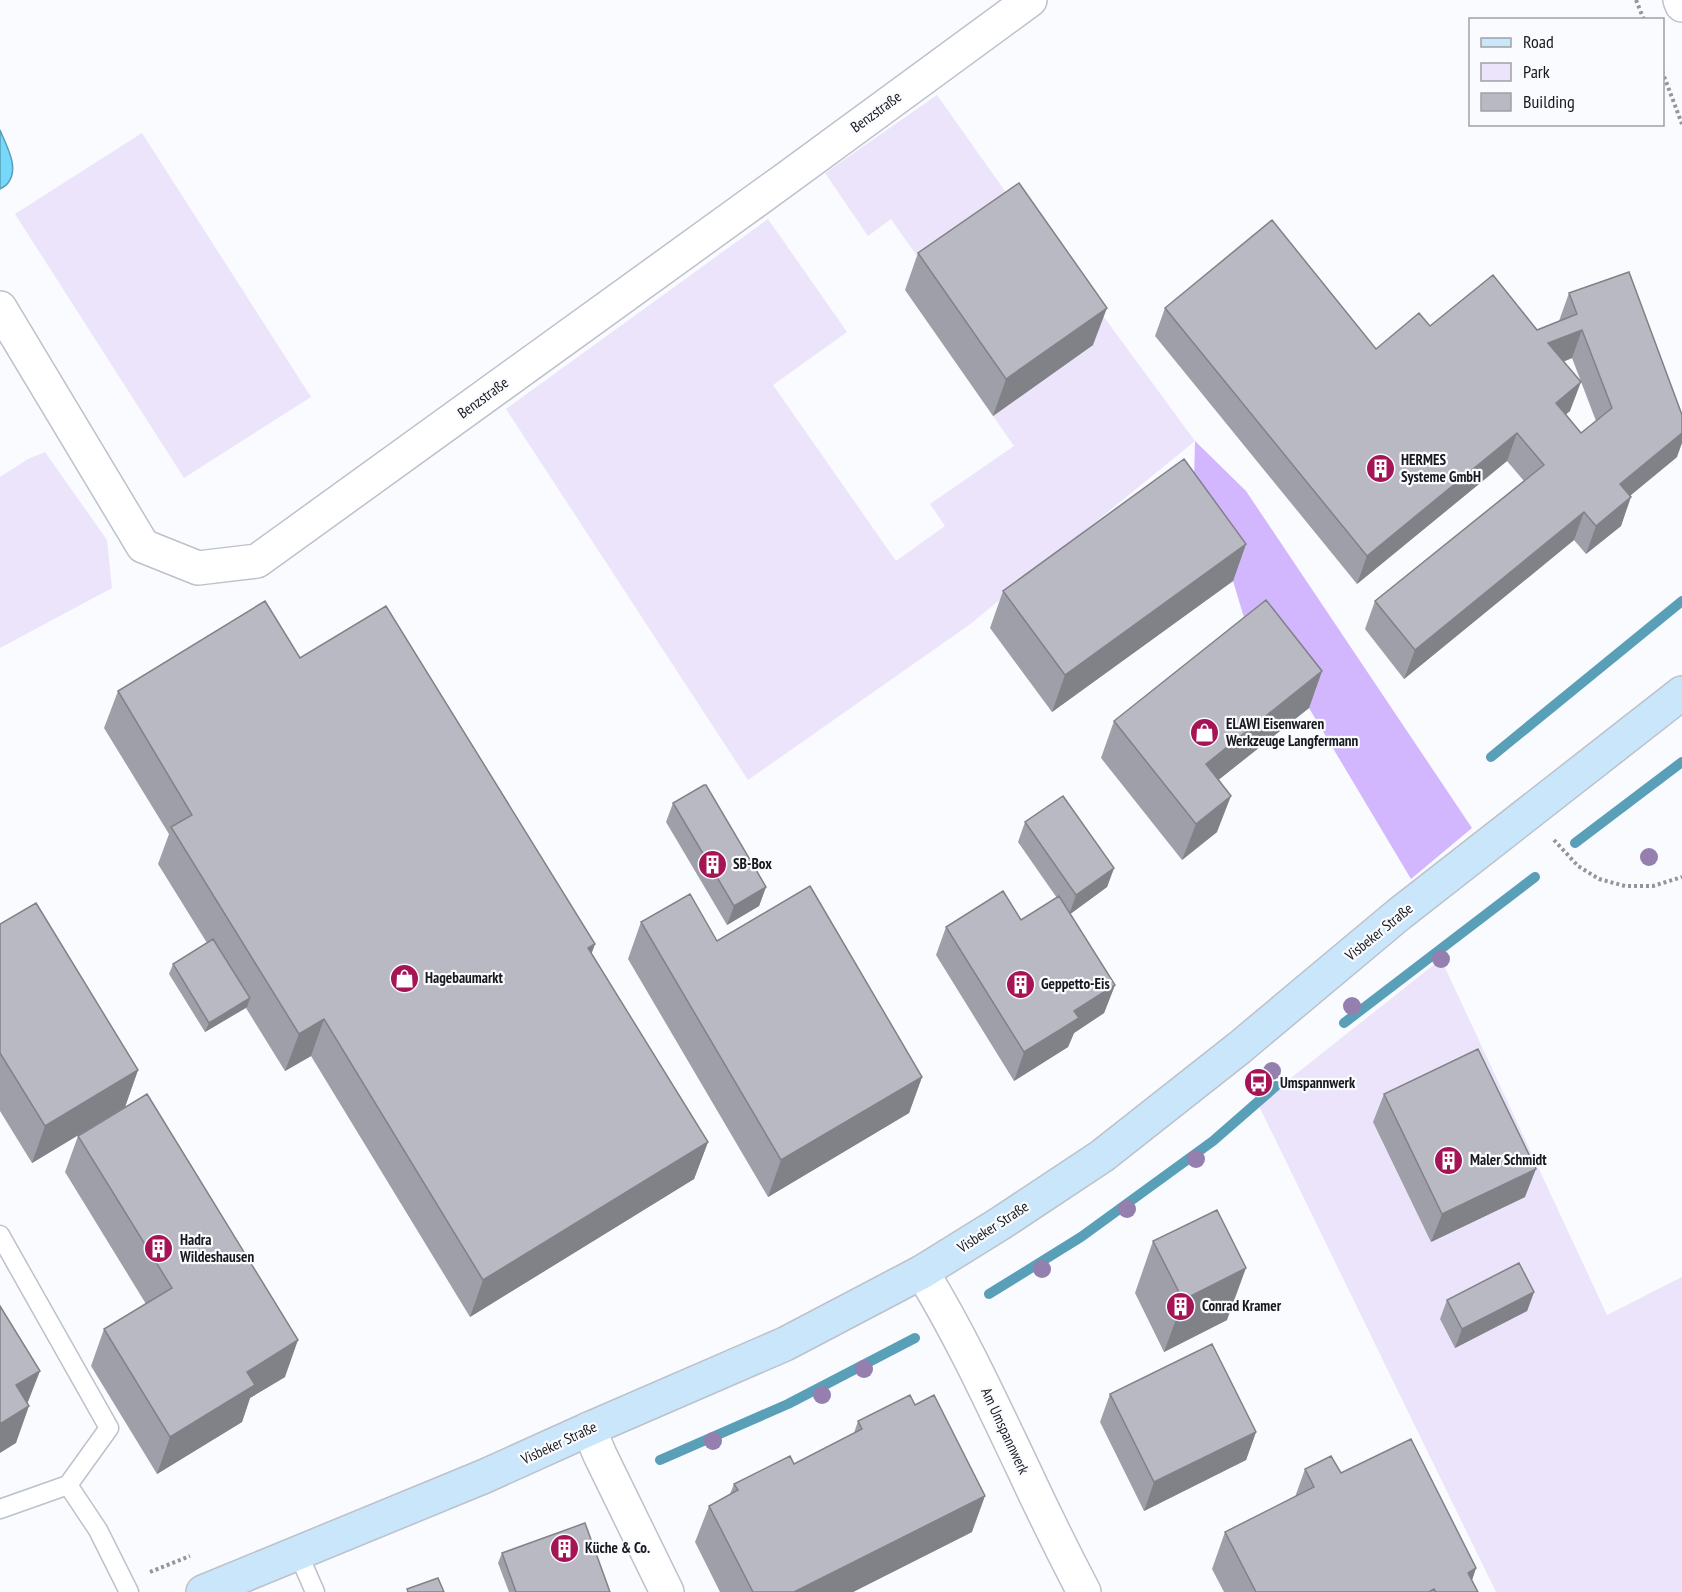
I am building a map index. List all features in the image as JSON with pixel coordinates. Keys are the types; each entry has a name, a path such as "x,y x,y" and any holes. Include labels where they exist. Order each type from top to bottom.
{"main road":[{"name":"Visbeker Straße","path":"203,1592 485,1476 589,1428 785,1344 922,1272 1102,1156 1239,1048 1398,915 1682,693"}],"street":[{"name":"Benzstraße","path":"0,308 143,546 198,568 257,561 783,181 1029,0"},
{"path":"1680,0 1682,5"},
{"name":"Am Umspannwerk","path":"922,1272 971,1359 1044,1514 1084,1592"},
{"path":"589,1428 667,1592"}],"lane":[{"path":"0,1234 109,1428 68,1485 0,1509"},
{"path":"68,1485 98,1530 126,1587"},
{"path":"298,1553 315,1592"}],"path":[{"path":"1636,0 1643,18"},
{"path":"1664,76 1682,124"},
{"path":"1554,840 1578,866 1599,879 1626,886 1653,886 1682,877"},
{"path":"126,1587 200,1552"}],"green space":[{"path":"937,95 1019,211 1076,279 1195,441 969,625 748,780 506,409 768,219 847,332 773,385 896,561 945,526 930,504 1014,446 993,416 1093,345 929,273 891,219 868,236 825,173"},
{"path":"142,133 311,397 184,478 15,214"},
{"path":"45,452 107,540 112,588 0,648 0,477 28,459"},
{"path":"1441,959 1607,1315 1682,1277 1682,1592 1496,1592 1258,1104"}],"shaded area":[{"path":"1195,441 1246,491 1472,828 1411,879 1309,708 1248,631 1233,581 1193,519"}],"water":[{"path":"0,130 11,156 13,170 8,183 0,189"}],"building":[{"path":"1019,183 1107,308 1006,379 918,253"},
{"name":"HERMES Systeme GmbH","path":"1272,220 1376,349 1419,313 1430,326 1493,275 1537,330 1577,314 1569,293 1629,272 1682,415 1682,433 1620,484 1631,497 1596,526 1584,512 1415,650 1375,601 1544,465 1517,433 1367,556 1165,308","holes":["1582,330 1612,408 1581,433 1556,403 1581,382 1548,343"]},
{"path":"1184,459 1246,544 1065,675 1003,591"},
{"name":"ELAWI Eisenwaren Werkzeuge Langfermann","path":"1266,600 1322,671 1206,764 1231,796 1196,824 1114,721"},
{"name":"Hagebaumarkt","path":"265,601 300,658 386,606 595,944 588,948 708,1142 483,1280 324,1019 299,1034 171,827 192,815 118,691"},
{"path":"704,785 766,887 734,906 673,803"},
{"path":"1063,796 1114,868 1076,895 1025,822"},
{"path":"810,886 922,1077 781,1160 641,922 690,894 717,941"},
{"name":"Geppetto-Eis","path":"1003,891 1021,920 1059,896 1115,985 1074,1011 1079,1018 1024,1052 946,927"},
{"path":"36,903 138,1070 45,1126 0,1053 0,924"},
{"path":"213,939 250,998 209,1023 173,964"},
{"name":"Maler Schmidt","path":"1478,1049 1536,1169 1442,1214 1384,1094"},
{"name":"Hadra Wildeshausen","path":"147,1094 298,1340 247,1372 255,1385 170,1437 104,1329 172,1288 78,1136"},
{"path":"1217,1210 1246,1268 1183,1300 1153,1241"},
{"path":"1519,1263 1534,1292 1462,1329 1447,1300"},
{"path":"0,1306 40,1371 16,1385 29,1406 0,1424"},
{"path":"1212,1344 1256,1432 1154,1482 1110,1394"},
{"path":"910,1395 915,1405 934,1395 985,1496 794,1592 753,1592 709,1506 738,1490 734,1484 790,1456 794,1464 862,1429 858,1421"},
{"path":"1411,1439 1476,1568 1468,1573 1478,1592 1436,1592 1434,1589 1429,1592 1256,1592 1225,1532 1314,1487 1305,1469 1331,1456 1341,1473"},
{"name":"Küche & Co.","path":"585,1523 610,1592 516,1592 502,1553"},
{"path":"438,1578 444,1592 408,1592 407,1589"}],"waterway":[{"path":"1491,757 1682,601"},
{"path":"1575,843 1682,762"},
{"path":"1344,1023 1535,877"},
{"path":"989,1294 1081,1237 1213,1141 1276,1086"},
{"path":"660,1460 788,1404 915,1338"}],"place":[{"name":"HERMES Systeme GmbH","path":"1380,469"},
{"name":"ELAWI Eisenwaren Werkzeuge Langfermann","path":"1205,733"},
{"name":"SB-Box","path":"712,864"},
{"name":"Hagebaumarkt","path":"404,978"},
{"name":"Geppetto-Eis","path":"1020,984"},
{"name":"Umspannwerk","path":"1259,1083"},
{"name":"Maler Schmidt","path":"1449,1160"},
{"name":"Hadra Wildeshausen","path":"159,1249"},
{"name":"Conrad Kramer","path":"1181,1306"},
{"name":"Küche & Co.","path":"564,1548"}]}
